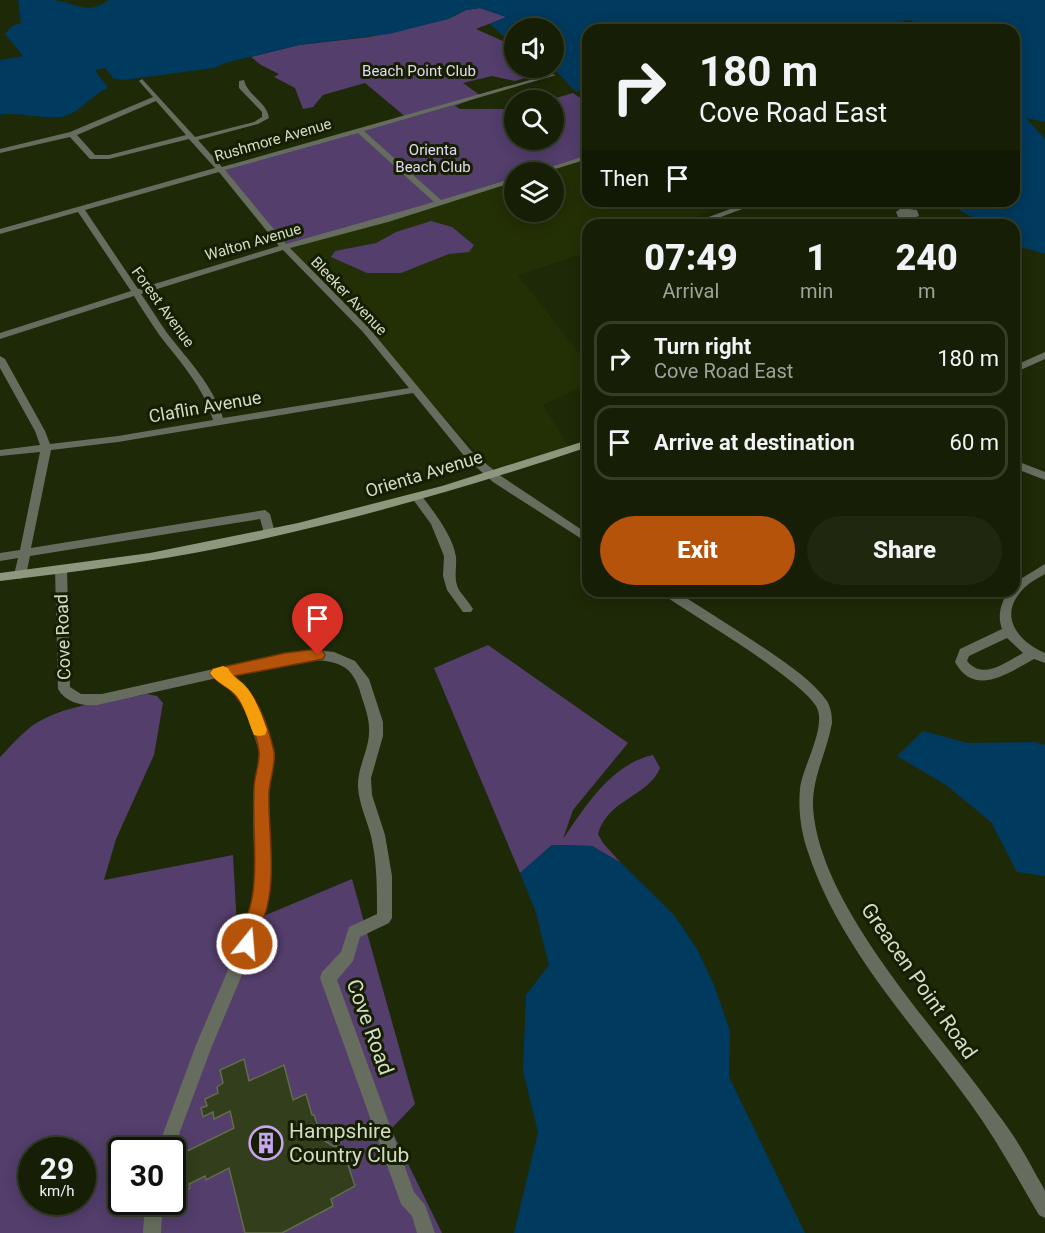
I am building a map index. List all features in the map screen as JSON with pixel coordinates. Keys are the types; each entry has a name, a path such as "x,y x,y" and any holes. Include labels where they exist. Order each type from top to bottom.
{"street":[{"name":"Rushmore Avenue","path":"0,232 542,78"},
{"name":"Bleeker Avenue","path":"142,81 193,137 283,246 366,330 469,455 490,473"},
{"path":"72,134 93,157 97,158 256,123 266,118 265,112 242,88 242,81"},
{"path":"0,151 72,134 156,98"},
{"path":"358,130 439,203"},
{"path":"564,164 582,159"},
{"name":"Walton Avenue","path":"0,336 283,246 504,183"},
{"path":"708,219 743,207"},
{"name":"Forest Avenue","path":"81,210 164,335 178,350 215,407 219,422"},
{"path":"900,219 904,217"},
{"path":"1020,367 1045,355"},
{"path":"0,359 40,431 46,448 20,575"},
{"name":"Claflin Avenue","path":"0,453 219,422 415,390"},
{"name":"Orienta Avenue","path":"0,577 165,553 268,533 417,498 582,445"},
{"path":"1020,466 1045,476"},
{"path":"490,473 582,535"},
{"path":"417,498 436,522 450,556 449,576 453,590 467,609"},
{"path":"0,557 24,555 265,514 268,533"},
{"path":"1020,586 1045,568"},
{"name":"Cove Road","path":"61,569 64,689 68,695 77,699 102,699 285,658 318,655 345,660 363,679 376,722 376,736 363,778 365,795 378,835 385,876 384,918 354,932 348,956 328,978 407,1198 419,1211 426,1233"},
{"name":"Greacen Point Road","path":"675,597 794,676 824,707 825,722 808,780 807,798 808,818 818,860 856,936 1000,1131 1045,1209"},
{"path":"1010,597 1006,612 1007,632 1032,654 1045,658"},
{"path":"1007,632 964,654 961,662 964,669 980,678 990,676 1032,654"},
{"path":"170,1137 204,1045 247,944 249,929 259,908 262,887 260,814 262,779 267,754 252,708 242,692 218,673"},
{"path":"152,1233 153,1215"}],"shaded area":[{"path":"582,160 582,207 720,207 687,219 582,219 582,254 518,275 582,357 582,387 543,405 569,447 492,469 286,246 446,203 504,184 504,222 564,222 564,165"}],"green space":[{"name":"Orienta Beach Club","path":"480,8 507,17 476,29 504,42 504,78 525,78 515,81 492,76 463,83 481,96 455,106 460,109 504,110 504,150 564,150 564,96 573,93 582,99 582,160 564,165 564,162 504,162 504,184 446,203 286,246 223,170 407,118 365,83 323,95 313,107 303,109 295,88 274,77 279,74 251,57 299,45 369,37 448,19 466,10"},
{"path":"431,221 452,227 474,245 469,252 449,254 401,273 367,273 331,257 335,251 376,243 396,232"},
{"path":"488,645 628,743 573,810 563,839 600,788 624,767 653,755 660,768 655,777 610,813 598,834 621,863 592,846 552,845 520,873 434,668"},
{"name":"Hampshire Country Club","path":"147,694 157,696 163,703 154,755 116,839 104,880 233,855 237,927 352,879 415,1104 391,1129 442,1233 0,1233 0,757 38,722 64,711"}],"water":[{"path":"18,0 53,0 87,8 101,5 109,0 1045,0 1045,122 1026,118 1045,139 1045,254 1020,247 1020,219 978,219 956,207 1020,207 1020,24 918,24 906,20 902,21 907,24 582,24 582,90 576,92 563,78 564,18 504,18 504,37 490,24 506,17 480,8 466,10 448,19 389,34 299,45 225,63 214,68 124,80 114,79 105,68 95,70 108,88 71,114 57,117 0,115 0,60 23,56 5,34 12,26 21,23"},
{"path":"923,731 968,743 1035,742 1045,745 1045,876 1017,872 991,822 946,785 897,756"},
{"path":"552,845 592,846 621,863 675,916 697,949 714,985 730,1031 729,1077 805,1233 514,1233 538,1132 523,1071 526,995 549,965 535,910 520,873"}],"building":[{"name":"Hampshire Country Club","path":"244,1059 249,1081 284,1065 293,1100 306,1094 323,1140 333,1146 342,1147 355,1186 331,1199 333,1206 282,1233 245,1233 229,1168 206,1180 205,1176 189,1184 190,1188 186,1190 186,1152 234,1128 230,1111 214,1119 213,1112 203,1117 201,1108 207,1106 205,1099 218,1093 217,1087 223,1083 220,1070"}],"slow traffic":[{"path":"223,672 218,673 242,692 252,708 259,730"}],"place":[{"name":"Hampshire Country Club","path":"266,1143"}],"route":[{"path":"247,944 249,929 259,908 262,887 260,814 262,779 267,754 252,708 242,692 218,673 285,658 318,655"}],"park label":[{"name":"Beach Point Club","path":"419,71"}]}
